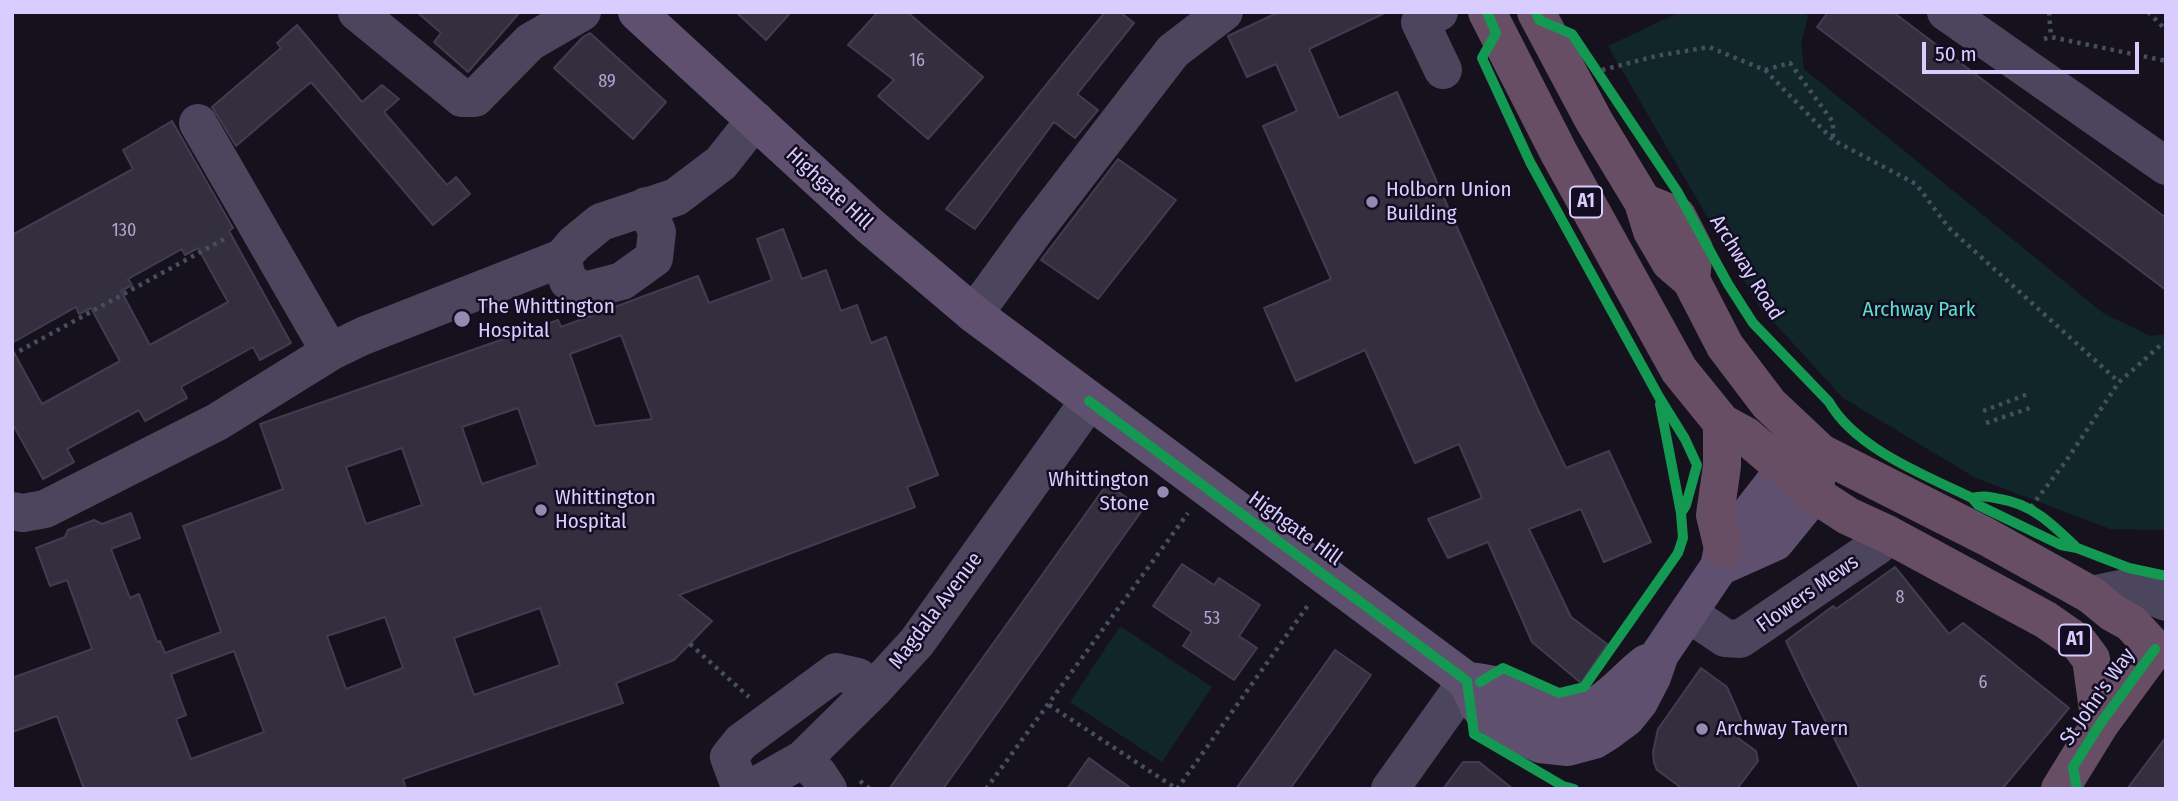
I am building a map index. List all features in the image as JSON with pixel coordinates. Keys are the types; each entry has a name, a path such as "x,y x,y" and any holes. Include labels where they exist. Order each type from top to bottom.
{"highway":[{"name":"A1","path":"1488,12 1559,153 1679,370 1722,423 1745,436 1814,494 1848,516 1887,534 2046,620 2079,643 2091,659 2099,724"},
{"name":"A1","path":"1536,12 1594,121 1643,202 1652,231 1670,262 1692,280 1725,346 1769,404 1821,453 1987,537 2091,595 2113,613 2160,641"},
{"path":"1721,558 1715,515 1722,466 1722,423"},
{"name":"St John's Way","path":"2060,789 2099,724 2160,641"}],"main road":[{"name":"Highgate Hill","path":"637,12 870,226 974,314 1467,681 1495,686 1530,703 1571,714 1593,708 1660,654"},
{"path":"1565,777 1594,740 1626,718 1644,694 1660,654 1721,558 1784,470 1821,453"},
{"path":"1721,558 1775,542 1814,494 1821,453"},
{"name":"Highgate Hill","path":"1467,681 1478,705 1492,717 1530,740 1548,746 1565,777"}],"street":[{"path":"357,12 462,98 475,98 536,27 582,12"},
{"path":"974,314 1172,51 1224,12"},
{"path":"1439,12 1420,22 1443,70"},
{"path":"1946,12 2166,166"},
{"path":"12,511 23,513 45,509 217,422 330,352 363,336 562,258 574,244 601,222 676,197 721,163 755,120"},
{"path":"198,124 330,352"},
{"path":"562,258 568,281 584,291 622,281 654,258 657,232 646,206"},
{"name":"Magdala Avenue","path":"750,789 803,759 917,642 1089,401"},
{"name":"Flowers Mews","path":"1688,612 1725,638 1740,639 1877,546 1887,534"},
{"path":"2091,595 2129,587 2166,602"},
{"path":"741,789 729,757 741,742 836,672 858,677 874,689"},
{"path":"1390,789 1467,681"},
{"path":"803,759 828,789"}],"path":[{"path":"2049,12 2051,37"},
{"path":"2148,12 2166,30"},
{"path":"2016,61 2027,47 2051,37 2166,61"},
{"path":"1605,83 1595,67 1709,47 1765,70 1833,141 1916,184 1948,228 2119,382"},
{"path":"1765,70 1790,63 1833,122 1833,141"},
{"path":"12,355 255,222"},
{"path":"2031,507 2066,461 2119,382 2163,342 2166,343"},
{"path":"1983,411 2028,394"},
{"path":"1986,422 2033,407"},
{"path":"986,789 1206,488"},
{"path":"2018,502 2031,507 2041,516"},
{"path":"1048,705 1177,789 1328,577"},
{"path":"690,643 774,718"}],"green space":[{"name":"Archway Park","path":"1680,12 1804,12 1808,16 1801,44 1804,69 2103,313 2150,336 2166,334 2166,530 2110,529 1976,478 1843,398 1759,306 1608,46"},
{"path":"1120,626 1212,687 1162,762 1070,702"}],"building":[{"path":"417,12 520,12 468,72 434,42 441,33"},
{"path":"736,12 791,12 766,40"},
{"path":"878,12 907,12 983,77 928,139 878,96 894,80 848,45"},
{"path":"1105,12 1120,12 1134,23 1077,94 1098,110 1075,138 1054,122 975,229 946,209"},
{"name":"Holborn Union Building","path":"1279,12 1387,12 1309,49 1339,118 1397,92 1566,468 1609,451 1651,542 1604,562 1581,509 1529,529 1571,617 1607,644 1581,683 1532,642 1488,542 1448,558 1428,519 1482,498 1459,444 1415,463 1365,350 1296,381 1264,308 1331,279 1263,126 1297,111 1276,64 1247,77 1228,36"},
{"path":"1828,12 1893,12 2166,218 2166,290 1817,27"},
{"path":"297,25 362,102 382,85 399,99 384,112 447,185 456,177 470,194 433,225 311,82 236,146 212,107 281,48 277,43"},
{"path":"590,33 666,102 633,139 554,68"},
{"path":"172,121 233,228 229,231 291,343 260,360 253,347 181,387 187,398 145,421 139,410 67,449 74,462 43,479 12,423 12,349 42,404 120,361 91,308 79,314 76,307 12,343 12,235 133,169 123,150","holes":["198,248 228,302 150,345 121,291 132,285 128,279 182,249 185,255"]},
{"path":"1118,159 1176,200 1098,299 1041,260"},
{"name":"Whittington Hospital","path":"783,229 802,279 826,270 841,311 857,305 871,343 886,337 938,475 907,487 915,507 679,595 712,621 674,660 616,683 623,703 403,779 406,789 84,789 57,716 12,732 12,678 92,649 67,580 50,586 36,548 65,537 68,530 94,520 102,524 131,513 140,538 111,549 130,598 139,594 157,642 160,641 165,653 221,632 183,526 283,489 260,424 558,320 561,327 698,276 709,303 772,280 757,239","holes":["621,335 652,419 595,426 570,354","518,408 538,465 482,484 462,427","402,448 422,505 366,524 346,467","540,608 560,665 474,695 454,638","385,617 403,668 346,689 327,636","234,651 264,732 191,759 176,719 186,715 171,674"]},
{"path":"1107,484 1143,509 943,789 889,789"},
{"name":"Whittington Stone","path":"1182,564 1214,585 1219,578 1260,605 1239,636 1257,648 1234,680 1183,646 1192,632 1153,606"},
{"path":"1895,567 1949,634 1963,623 2069,708 2002,789 1860,789 1807,685 1786,641 1833,606 1836,609"},
{"path":"1335,650 1371,675 1290,789 1236,789"},
{"name":"Archway Tavern","path":"1701,668 1727,687 1745,728 1738,738 1756,751 1758,761 1737,789 1683,789 1657,770 1654,763 1653,752 1658,729"},
{"path":"2166,737 2166,789 2127,789"},
{"path":"1089,758 1132,789 1067,789"},
{"path":"1463,762 1479,762 1513,789 1443,789"}],"cycle path":[{"path":"1487,12 1496,33 1482,58 1530,162 1697,465 1686,505 1681,513"},
{"name":"Archway Road","path":"1536,12 1539,20 1572,34 1677,191 1728,284 1753,323 1856,434 1913,470 2061,545 2077,548 2129,568 2166,576"},
{"path":"1089,401 1467,681 1474,734 1563,786 1574,789"},
{"path":"1480,682 1503,668 1559,693 1584,687 1678,553 1683,538 1681,513 1660,404"},
{"path":"1972,498 1989,497 2022,505 2050,523 2075,546"},
{"path":"2077,789 2073,767 2100,724 2155,649"}],"place":[{"name":"Holborn Union Building","path":"1372,202"},
{"name":"The Whittington Hospital","path":"462,319"},
{"name":"Whittington Stone","path":"1163,492"},
{"name":"Whittington Hospital","path":"541,510"},
{"name":"Archway Tavern","path":"1702,729"}]}
